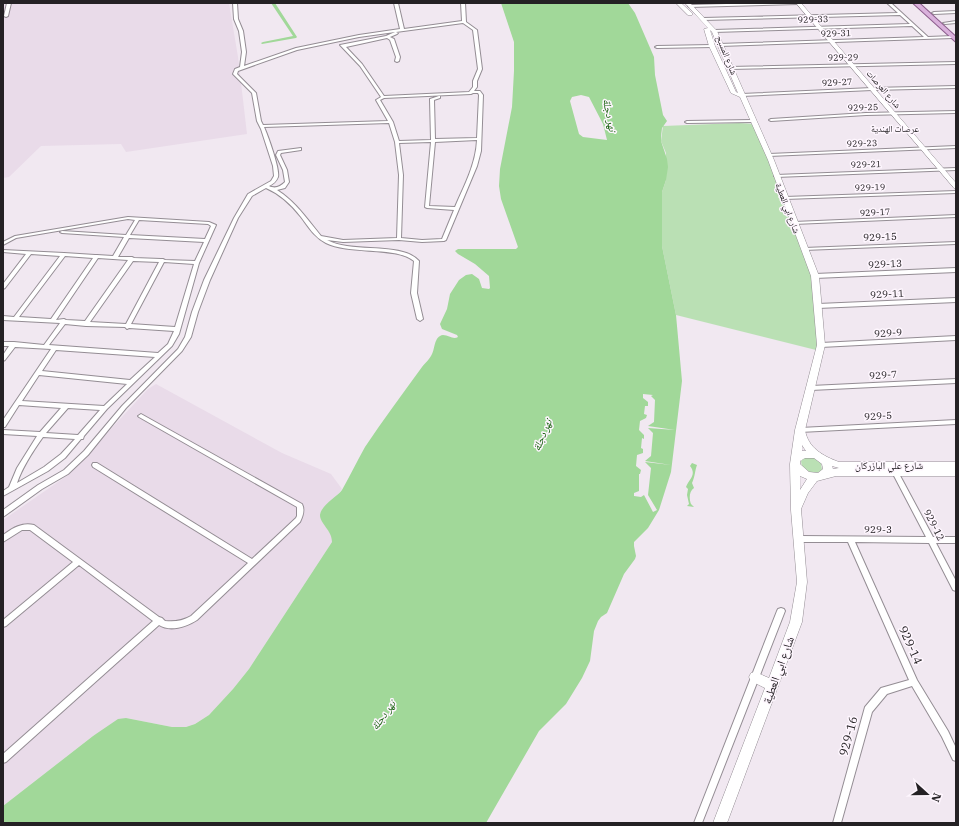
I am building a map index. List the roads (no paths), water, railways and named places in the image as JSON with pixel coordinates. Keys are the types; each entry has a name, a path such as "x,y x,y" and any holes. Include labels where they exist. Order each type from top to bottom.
{"main road":[{"path":"916,3 955,37"},
{"path":"922,3 945,23 955,37"}],"street":[{"path":"6,16 9,3"},
{"path":"235,3 236,21 242,34 244,52 242,67"},
{"path":"396,3 402,30"},
{"path":"463,3 464,22"},
{"name":"شارع المسبح","path":"678,3 711,30"},
{"path":"688,5 798,3"},
{"name":"شارع العرصات","path":"798,3 956,187"},
{"path":"890,3 927,38"},
{"name":"شارع ابي العطية","path":"688,5 703,19 711,30 716,45 730,68 769,155 815,276 821,345 800,430 796,461 796,510 800,539 802,582 796,622 720,823"},
{"path":"934,13 956,12"},
{"path":"703,19 900,14"},
{"path":"3,514 40,487 66,472 101,437 124,407 180,350 188,337 195,312 207,280 236,218 250,195 273,182 276,176 275,166 259,121 254,92 235,74 236,70 296,49 402,30 464,22 474,30 480,69 475,81 475,86 471,93"},
{"path":"945,23 956,22"},
{"name":"929-33","path":"711,30 913,25"},
{"path":"344,46 387,37 394,33 445,27 462,26 472,28"},
{"path":"387,37 392,40 398,57 397,61"},
{"name":"929-31","path":"657,47 955,37"},
{"path":"335,41 344,46 361,65 383,97"},
{"name":"شارع المسبح","path":"716,45 734,93 742,95"},
{"name":"929-29","path":"730,68 956,63"},
{"name":"929-27","path":"742,95 956,87"},
{"path":"399,239 402,176 397,142 391,122 378,100 383,97 480,92 481,95"},
{"path":"319,238 343,241 399,239 422,241 444,240 475,166 479,151 481,95"},
{"path":"457,209 427,207 433,141 432,99 435,97 481,95"},
{"name":"929-25","path":"771,120 866,114 894,115 956,112"},
{"path":"687,122 753,121"},
{"path":"262,126 391,122"},
{"path":"397,142 480,139"},
{"name":"929-23","path":"769,155 956,147"},
{"path":"272,189 283,187 287,182 285,170 278,155 280,152 300,149"},
{"name":"929-21","path":"776,176 956,169"},
{"path":"264,186 281,193 297,209 319,238 330,245 406,253 415,257 417,260 414,294 420,319"},
{"name":"929-19","path":"785,198 956,192"},
{"name":"929-17","path":"794,224 956,216"},
{"path":"115,257 138,218"},
{"path":"3,244 15,238 105,221 138,218 212,223 214,225 197,263 177,329 170,345 105,408 63,456 46,469 3,494"},
{"path":"53,231 206,241"},
{"name":"929-15","path":"804,249 956,243"},
{"path":"3,251 197,263"},
{"path":"3,287 30,252"},
{"path":"16,318 64,254"},
{"path":"53,320 97,256"},
{"path":"86,324 132,258"},
{"path":"127,327 163,260"},
{"name":"929-13","path":"815,276 956,270"},
{"name":"929-11","path":"818,306 956,300"},
{"path":"3,318 177,329"},
{"path":"46,347 64,322"},
{"name":"929-9","path":"821,345 956,338"},
{"path":"3,344 159,355"},
{"path":"3,359 14,344"},
{"path":"3,425 55,347"},
{"path":"38,373 131,382"},
{"name":"929-7","path":"811,388 956,380"},
{"path":"18,403 105,408"},
{"path":"12,489 17,475 41,434 66,406"},
{"path":"3,539 18,528 26,526 32,527 163,624 174,626 185,624 194,618 298,520 300,516 300,506 141,416"},
{"name":"929-5","path":"800,430 956,422"},
{"path":"800,430 803,439 813,454 824,460 828,466 826,474 814,477 802,473 796,461 803,454 813,454"},
{"path":"3,432 81,437"},
{"name":"شارع علي البازركان","path":"824,460 839,465 956,465"},
{"path":"95,465 253,563"},
{"name":"شارع علي البازركان","path":"826,474 836,472 956,472"},
{"name":"929-12","path":"895,472 956,588"},
{"path":"796,510 804,492 814,477"},
{"name":"929-3","path":"800,539 956,540"},
{"name":"929-14","path":"850,539 914,682 945,734 956,757"},
{"path":"3,624 78,561"},
{"path":"698,823 781,611"},
{"path":"3,759 159,620"},
{"path":"755,677 772,686"},
{"name":"929-16","path":"837,823 868,710 884,690 914,682"}],"water":[{"name":"نهر دجلة","path":"501,3 628,3 635,13 654,57 655,75 663,115 667,121 662,128 661,136 668,167 662,192 662,246 676,315 682,381 671,472 659,510 648,528 634,542 635,559 624,574 607,613 598,621 594,631 590,661 582,678 566,704 539,731 486,823 3,823 3,806 93,736 118,719 126,718 172,727 186,727 195,724 209,715 249,669 332,542 330,534 322,521 320,515 321,511 340,493 365,447 431,356 438,338 443,335 454,338 458,337 457,335 442,329 440,324 447,309 450,294 459,280 466,275 472,274 479,279 482,288 490,288 489,276 475,264 455,251 458,249 516,249 518,247 501,199 499,186 500,169 512,107 514,42","holes":["581,95 589,97 603,124 607,140 583,137 579,134 570,101 572,97"]},
{"path":"692,463 697,465 692,483 694,488 690,495 691,504 694,507 687,506 689,504 687,495 688,489 686,487 693,474 690,466"}],"waterway":[{"path":"263,43 295,37 273,3"}],"district":[{"name":"عرصات الهندية","path":"895,128"}]}
